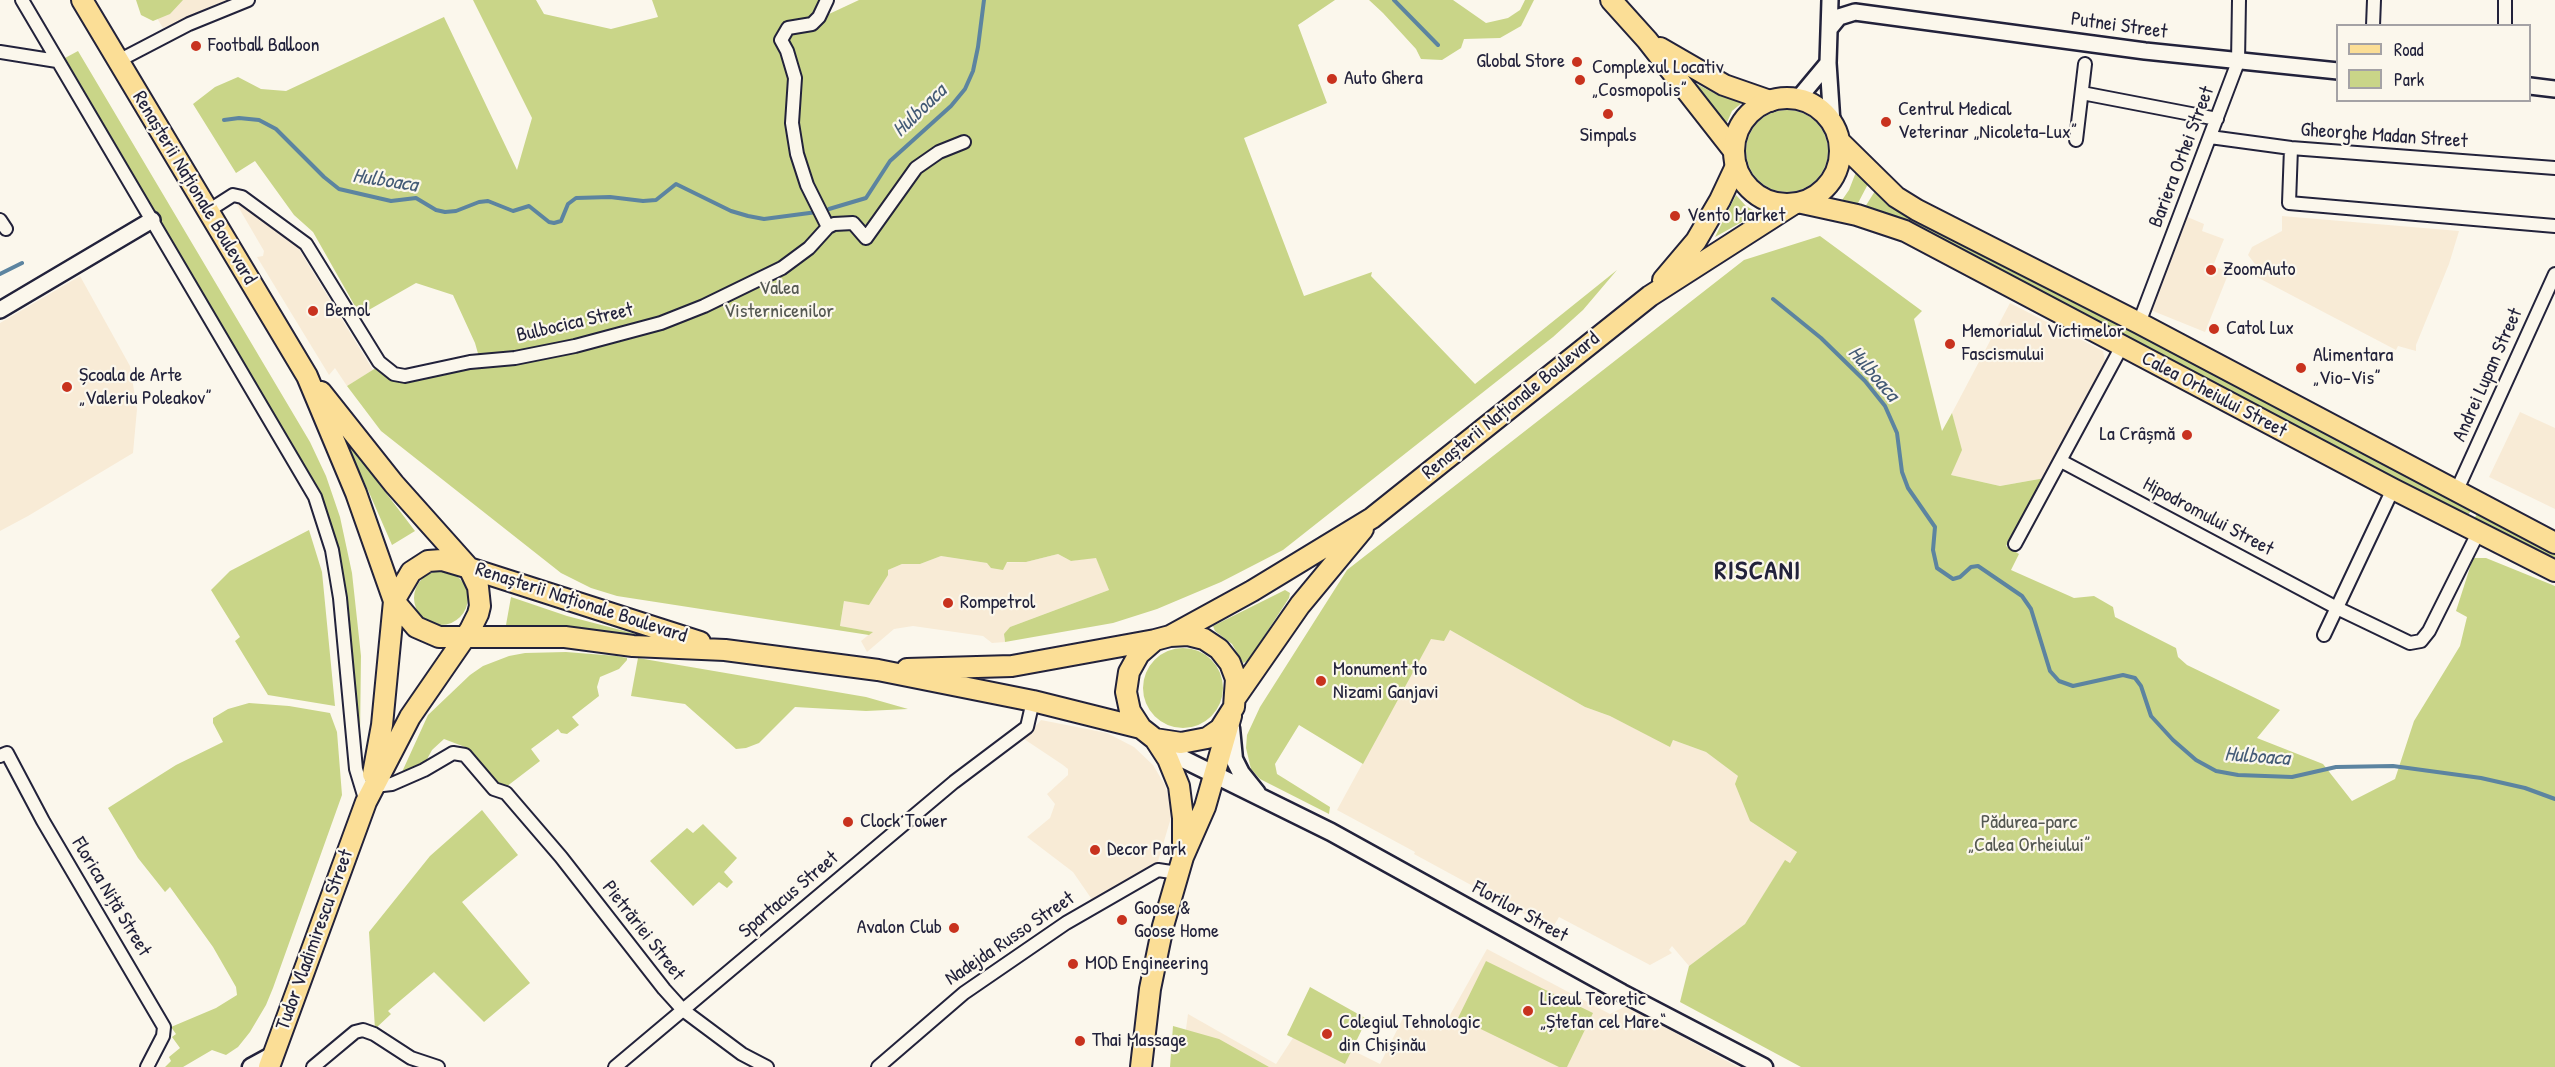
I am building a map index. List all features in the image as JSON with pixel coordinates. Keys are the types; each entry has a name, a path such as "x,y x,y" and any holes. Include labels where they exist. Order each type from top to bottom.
{"main road":[{"name":"Renașterii Naționale Boulevard","path":"82,0 307,376 394,484 470,568 725,650"},
{"path":"1611,0 1647,40 1735,158 1742,179 1751,191 1763,200 1778,204 1797,204 1820,194 1833,180 1840,161 1840,142 1832,123 1817,108 1798,99 1779,99 1755,109 1744,120 1737,135 1735,158"},
{"path":"1647,40 1702,74 1770,101"},
{"name":"Calea Orheiului Street","path":"1840,142 1864,168 1907,204 2139,323 2555,543"},
{"name":"Renașterii Naționale Boulevard","path":"1650,296 1696,241 1720,200 1735,158"},
{"name":"Renașterii Naționale Boulevard","path":"878,670 1012,666 1162,638 1252,591 1372,518 1650,296 1749,230 1797,204"},
{"name":"Calea Orheiului Street","path":"1797,204 1857,215 1905,231 2393,489 2555,571"},
{"name":"Renașterii Naționale Boulevard","path":"307,376 356,493 394,601"},
{"name":"Renașterii Naționale Boulevard","path":"1234,706 1300,605 1372,518"},
{"path":"442,560 470,568 478,586 480,606 475,622 464,638 439,637 423,632 411,622 394,601 406,578 422,564 442,560"},
{"name":"Tudor Vladimirescu Street","path":"370,794 382,725 394,601"},
{"path":"1141,1067 1150,989 1163,926 1180,865 1206,807 1234,706 1236,679 1230,663 1219,649 1204,639 1188,635 1162,638 1139,654 1129,672 1126,692 1130,711 1168,759 1180,793 1183,818 1180,865"},
{"name":"Renașterii Naționale Boulevard","path":"464,638 565,637 633,646 725,650 878,670 1032,701 1148,734"},
{"name":"Tudor Vladimirescu Street","path":"251,1067 271,1061 370,794 410,717 464,638"},
{"path":"1148,734 1181,743 1207,738 1220,729 1234,706"},
{"name":"Florilor Street","path":"1234,706 1234,759 1241,773 1257,794"},
{"name":"Florilor Street","path":"1148,734 1185,760 1257,794 1616,990 1764,1067"},
{"name":"Florilor Street","path":"1206,807 1217,795 1230,790 1257,794"}],"street":[{"path":"22,0 281,437 321,513 332,550 340,598 356,769 370,794"},
{"path":"118,61 189,24 248,0"},
{"path":"826,0 819,17 812,24 788,28 782,40 795,78 792,123 798,154 807,185 828,227 834,224 853,223 866,238 916,168 939,152 964,142"},
{"path":"1830,0 1828,63 1832,123"},
{"name":"Bariera Orhei Street","path":"2139,323 2238,62 2239,0"},
{"path":"2373,24 2374,0"},
{"path":"2505,0 2505,24"},
{"name":"Putnei Street","path":"1830,28 1839,17 1855,12 2238,62 2336,71"},
{"path":"0,52 57,61"},
{"path":"1798,99 1828,63"},
{"path":"2076,140 2085,64"},
{"path":"2531,87 2555,88"},
{"path":"2082,93 2217,119"},
{"name":"Gheorghe Madan Street","path":"2210,137 2291,148 2555,168"},
{"path":"2291,148 2289,203 2555,226"},
{"name":"Bulbocica Street","path":"208,211 233,195 242,197 306,244 379,362 394,374 405,376 470,362 515,358 575,346 661,323 704,306 782,268 809,248 828,227"},
{"path":"0,310 152,220"},
{"name":"Andrei Lupan Street","path":"2456,492 2555,274"},
{"path":"2015,544 2122,346"},
{"name":"Hipodromului Street","path":"2061,461 2337,608 2410,643 2421,641 2429,631 2478,533"},
{"path":"2324,634 2393,489"},
{"name":"Spartacus Street","path":"615,1067 954,782 993,750 1027,727 1032,701"},
{"name":"Pietrăriei Street","path":"370,794 457,752 471,759 494,789 509,796 561,857 683,1010 742,1054 767,1067"},
{"name":"Florica Niță Street","path":"0,756 7,753 43,821 164,1027 163,1036 147,1067"},
{"name":"Nadejda Russo Street","path":"878,1067 964,993 1066,922 1158,870 1180,865"},
{"path":"313,1067 355,1032 363,1030 374,1034 411,1058 438,1067"}],"shaded area":[{"path":"146,0 238,0 203,11 163,28"},
{"name":"Bemol","path":"236,203 243,204 264,223 268,223 294,241 373,370 347,386 335,368 329,375 257,257 263,256 264,251"},
{"path":"2185,216 2204,224 2202,231 2224,239 2213,266 2229,272 2205,332 2148,309"},
{"path":"2282,216 2459,231 2449,264 2416,345 2416,351 2398,346 2396,350 2253,275 2255,264 2248,255 2252,247 2282,231"},
{"name":"Școala de Arte „Valeriu Poleakov”","path":"80,276 130,366 137,409 133,453 0,531 0,323"},
{"path":"2010,303 2103,351 2106,366 2045,478 2000,486 1951,475 1961,450 1952,413"},
{"path":"2520,412 2555,428 2555,509 2489,477"},
{"path":"1058,554 1071,561 1096,557 1109,590 1010,627 1004,638 1005,642 992,643 983,636 913,626 894,629 867,652 861,641 872,632 840,626 844,601 888,570 902,564 920,564 941,556 987,563 1026,562"},
{"path":"1450,630 1585,707 1610,716 1670,746 1673,740 1706,752 1738,776 1750,821 1797,852 1790,863 1785,861 1745,924 1689,966 1672,946 1669,950 1672,953 1650,965 1559,917 1552,929 1337,810 1431,638"},
{"name":"Decor Park","path":"1041,720 1107,733 1134,747 1153,765 1165,785 1171,805 1170,821 1156,868 1093,901 1073,872 1027,837 1050,818 1055,804 1047,794 1068,775 1068,769 1024,739"},
{"name":"Liceul Teoretic „Ștefan cel Mare“","path":"1487,949 1610,1014 1626,1006 1738,1067 1181,1067 1188,1014 1276,1064 1319,998 1350,1049 1380,1064 1405,1014 1441,1031"}],"green space":[{"path":"136,0 183,0 170,14 153,21 141,15"},
{"name":"Valea Visternicenilor","path":"473,0 536,0 544,14 611,29 658,17 652,0 819,0 816,11 829,14 859,0 1335,0 1298,25 1327,103 1244,138 1304,296 1372,272 1371,276 1475,384 1617,270 1583,310 1553,337 1283,550 1221,582 1157,609 1113,623 1005,642 1004,634 1010,627 1109,590 1096,558 1071,561 1058,554 1026,562 1007,562 1003,570 991,568 987,563 941,556 920,564 902,564 888,570 888,575 869,605 844,601 840,626 873,632 869,635 617,596 591,588 561,573 381,431 347,386 379,366 394,381 405,381 481,364 475,343 453,295 416,283 360,315 313,232 294,215 255,161 236,173 193,104 215,87 238,77 261,89 286,91 444,17 517,170 532,118"},
{"path":"1369,0 1453,0 1486,23 1508,18 1520,10 1525,0 1534,0 1521,26 1500,38 1464,39 1461,48 1442,60 1421,59 1416,49"},
{"path":"78,51 310,442 326,476 340,517 352,573 361,656 360,736 357,730 356,693 342,570 331,524 316,486 65,58"},
{"path":"1689,80 1716,94 1743,102 1732,111 1725,127"},
{"path":"1787,110 1803,113 1816,122 1825,135 1828,151 1825,167 1816,180 1803,189 1787,192 1771,189 1758,180 1749,167 1746,151 1749,135 1758,122 1771,113"},
{"path":"1856,172 1868,184 1857,205 1840,203 1849,190"},
{"path":"1875,191 1892,205 2471,511 2467,516 1908,221 1865,207"},
{"path":"1736,195 1746,206 1758,213 1715,237"},
{"name":"Pădurea-parc „Calea Orheiului”","path":"1820,236 1922,311 1914,319 1942,431 1952,413 1962,450 1951,475 2000,486 2045,478 2006,546 2019,554 2011,570 2074,598 2094,596 2113,607 2115,617 2176,648 2178,657 2187,665 2280,710 2257,738 2323,764 2352,801 2395,779 2414,721 2460,646 2467,617 2456,611 2473,558 2486,558 2555,586 2555,1067 1801,1067 1680,1002 1689,966 1745,924 1785,860 1790,863 1797,852 1750,821 1735,784 1738,776 1706,752 1673,740 1670,747 1610,716 1585,707 1450,630 1444,641 1431,639 1363,764 1299,725 1275,764 1277,774 1330,807 1329,814 1260,779 1251,769 1246,748 1247,735 1260,707 1347,570 1744,260"},
{"path":"341,434 415,531 392,545 368,490"},
{"path":"2477,514 2555,554 2555,560 2474,519"},
{"path":"309,530 322,572 335,706 268,695 235,641 240,637 211,590 230,571"},
{"path":"441,571 451,573 460,579 466,588 468,598 466,608 460,617 451,623 441,625 431,623 422,617 416,608 414,598 416,588 422,579 431,573"},
{"path":"1285,590 1290,593 1289,598 1248,661 1243,663 1232,644 1215,631 1213,626"},
{"path":"511,597 567,616 636,634 635,637 564,627 506,625"},
{"path":"1175,648 1191,648 1212,659 1223,680 1223,696 1212,717 1191,728 1175,728 1161,722 1149,710 1143,696 1143,680 1149,666 1161,654"},
{"path":"566,652 617,656 627,658 627,660 619,669 600,677 597,687 599,696 572,717 579,725 567,734 561,733 558,729 531,749 540,761 502,790 465,747 444,739 432,750 425,763 402,772 428,715 470,675 483,666 509,656 525,653"},
{"path":"638,658 866,697 908,709 866,711 795,707 759,743 736,749 685,704 631,696"},
{"path":"249,703 289,706 330,713 337,732 342,795 273,988 250,1032 238,1047 226,1055 212,1050 183,1067 165,1067 171,1061 169,1057 180,1048 172,1037 176,1034 171,1027 216,1008 237,995 236,987 213,947 170,887 165,892 138,858 108,808 176,765 223,742 213,723 213,718 228,709"},
{"path":"482,810 518,855 462,902 530,983 484,1022 434,972 388,1011 391,1014 375,1029 369,932 430,856"},
{"path":"703,824 737,858 724,872 733,882 727,888 719,882 693,906 650,861 687,828 693,833"},
{"path":"1486,961 1593,1013 1567,1067 1559,1067 1458,1018"},
{"path":"1310,987 1367,1019 1345,1064 1287,1035"},
{"path":"1173,1026 1219,1039 1269,1067 1170,1067"}],"waterway":[{"name":"Hulboaca","path":"829,209 866,198 890,161 951,106 965,89 973,71 984,0"},
{"name":"Hulboaca","path":"1394,0 1438,45"},
{"name":"Hulboaca","path":"224,120 239,118 259,120 276,129 339,189 391,201 416,198 436,210 445,212 488,201 513,211 529,206 549,222 554,223 561,221 568,204 576,198 610,197 643,201 656,200 676,184 731,211 748,216 764,219 817,212"},
{"name":"Hulboaca","path":"0,274 22,263"},
{"name":"Hulboaca","path":"1773,299 1821,338 1865,381 1885,406 1897,433 1902,472 1908,488 1935,527 1933,550 1937,568 1953,579 1960,577 1971,567 1978,566 2022,596 2031,609 2050,671 2059,681 2073,686 2123,675 2135,678 2141,686 2151,716 2196,760 2216,771 2238,775 2292,777 2336,767 2393,766 2481,778 2525,788 2555,799"}],"place":[{"name":"Football Balloon","path":"196,46"},
{"name":"Global Store","path":"1577,62"},
{"name":"Auto Ghera","path":"1332,79"},
{"name":"Complexul Locativ „Cosmopolis”","path":"1580,80"},
{"name":"Simpals","path":"1608,114"},
{"name":"Centrul Medical Veterinar „Nicoleta-Lux”","path":"1886,122"},
{"name":"Vento Market","path":"1675,216"},
{"name":"ZoomAuto","path":"2211,270"},
{"name":"Bemol","path":"313,311"},
{"name":"Catol Lux","path":"2214,329"},
{"name":"Memorialul Victimelor Fascismului","path":"1950,344"},
{"name":"Alimentara „Vio-Vis”","path":"2301,368"},
{"name":"Școala de Arte „Valeriu Poleakov”","path":"67,387"},
{"name":"La Crâșmă","path":"2187,435"},
{"name":"Rompetrol","path":"948,603"},
{"name":"Monument to Nizami Ganjavi","path":"1321,681"},
{"name":"Clock Tower","path":"848,822"},
{"name":"Decor Park","path":"1095,850"},
{"name":"Goose & Goose Home","path":"1122,920"},
{"name":"Avalon Club","path":"954,928"},
{"name":"MOD Engineering","path":"1073,964"},
{"name":"Liceul Teoretic „Ștefan cel Mare“","path":"1528,1011"},
{"name":"Colegiul Tehnologic din Chișinău","path":"1327,1034"},
{"name":"Thai Massage","path":"1080,1041"}],"district":[{"name":"RISCANI","path":"1758,572"}]}
